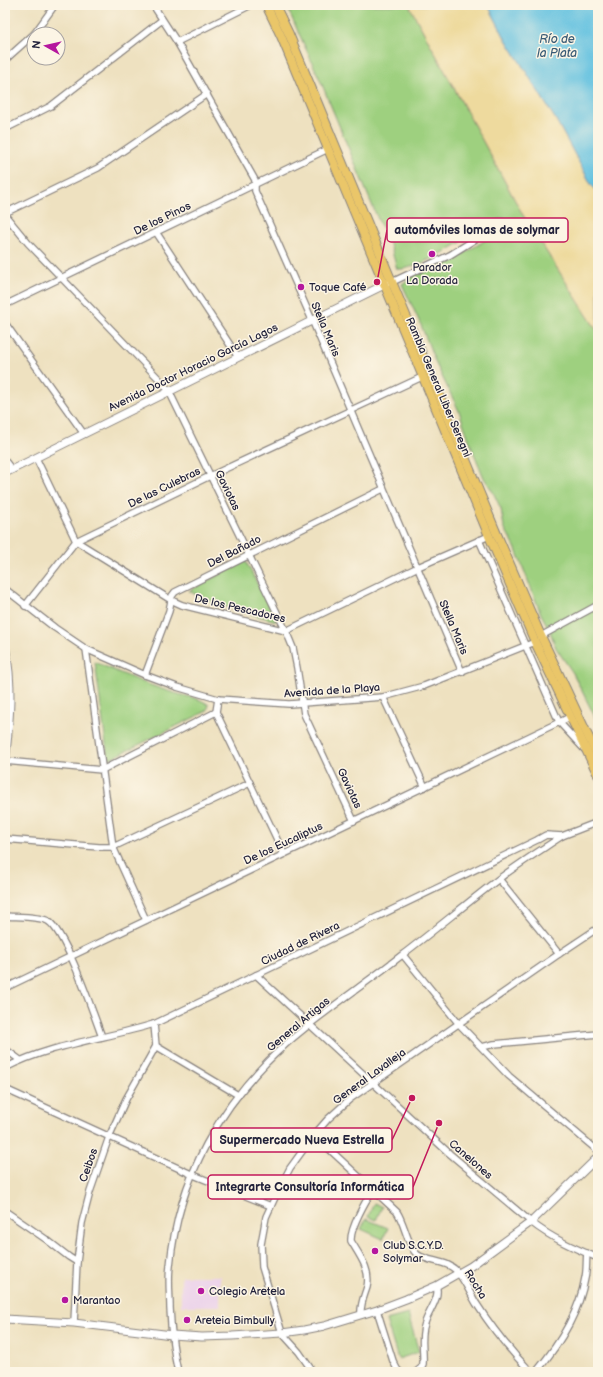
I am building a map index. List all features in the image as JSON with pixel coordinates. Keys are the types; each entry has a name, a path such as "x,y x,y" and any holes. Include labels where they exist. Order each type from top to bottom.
{"main road":[{"name":"Rambla General Liber Seregni","path":"266,5 281,36 328,149 493,524 570,717 598,775"},
{"name":"Rambla General Liber Seregni","path":"275,5 289,34 388,283 422,377 489,536 538,639 598,757"}],"street":[{"path":"40,26 55,5"},
{"name":"Stella Maris","path":"153,5 177,42 254,180 255,191 312,320 462,672"},
{"path":"177,42 250,5"},
{"path":"5,129 51,106 162,20"},
{"path":"5,60 26,41"},
{"path":"5,214 98,168 207,94"},
{"name":"De los Pinos","path":"5,305 328,149"},
{"name":"Gaviotas","path":"5,214 28,243 169,391 286,631 293,648 304,714 354,821"},
{"path":"388,283 450,255 498,225"},
{"path":"156,232 238,357"},
{"name":"Avenida Doctor Horacio García Lagos","path":"8,472 388,283"},
{"path":"5,323 84,434"},
{"name":"De las Culebras","path":"25,606 76,541 210,476 422,377"},
{"path":"36,458 76,541"},
{"path":"5,461 8,472"},
{"name":"Del Bañado","path":"171,600 175,592 249,554 383,489"},
{"name":"De los Pescadores","path":"76,541 171,600 182,605 286,631 418,567 489,536"},
{"path":"479,540 559,722 588,753"},
{"name":"Avenida de la Playa","path":"5,589 25,606 86,649 145,675 177,687 218,698 289,704 383,697 424,686 525,646 598,605"},
{"path":"145,675 169,611 171,600"},
{"path":"5,647 11,681 11,706 5,762 102,770 216,712"},
{"path":"86,649 113,847 146,920"},
{"path":"383,697 425,788"},
{"path":"218,698 216,712 284,854"},
{"name":"De los Eucaliptus","path":"5,988 425,788 570,717"},
{"path":"5,839 113,847 250,783"},
{"name":"Ciudad de Rivera","path":"5,1068 20,1060 51,1050 102,1036 132,1031 154,1024 546,835 562,836 598,822"},
{"name":"General Artigas","path":"178,1372 172,1335 170,1267 180,1207 191,1174 226,1112 253,1078 285,1045 309,1024 403,955 499,879 529,857 562,836"},
{"path":"499,879 559,954"},
{"path":"5,916 43,919 54,925 71,956 102,1036"},
{"name":"General Lavalleja","path":"313,1372 299,1352 282,1333 262,1267 261,1244 266,1218 290,1168 328,1119 350,1099 374,1084 598,928"},
{"path":"403,955 459,1024 509,1076 598,1151"},
{"name":"Canelones","path":"256,975 450,1154 531,1222 544,1232 598,1258"},
{"path":"154,1024 156,1046 238,1096"},
{"path":"482,1047 494,1044 598,1034"},
{"name":"Ceibos","path":"74,1323 76,1262 82,1223 90,1192 109,1137 126,1099 156,1046"},
{"path":"5,1050 20,1060"},
{"path":"5,1090 191,1174 271,1206"},
{"name":"Rocha","path":"314,1136 397,1212 402,1220 411,1247 414,1251 423,1257 447,1265 459,1273 475,1302 494,1330 515,1357 530,1372"},
{"path":"5,1319 74,1323 172,1335 202,1337 282,1333 317,1327 361,1315 436,1286 484,1257 531,1222 598,1157"},
{"path":"361,1315 361,1303 368,1282 368,1271 351,1241 351,1238 357,1220 373,1190"},
{"path":"5,1211 76,1262"},
{"path":"536,1372 563,1336 577,1307 586,1276 587,1253"},
{"path":"416,1372 423,1364 422,1331 437,1296 438,1290 436,1286"},
{"path":"377,1310 393,1361 396,1369 400,1372"}],"shaded area":[{"name":"Colegio Aretela","path":"181,1276 220,1276 220,1306 181,1306"}],"green space":[{"path":"286,5 409,5 523,215 598,332 598,723 573,673 556,648 515,547 504,527 501,509 484,478 459,411 436,364 421,325 402,284 417,274 448,263 495,234 506,222 504,218 496,220 479,232 436,256 414,266 397,269 387,234 380,224 321,82"},
{"path":"245,560 277,621 221,605 189,591"},
{"path":"95,662 171,692 201,700 209,705 207,711 108,760"},
{"path":"374,1203 382,1207 376,1220 368,1217"},
{"path":"366,1219 388,1228 383,1239 361,1229"},
{"path":"408,1314 419,1352 398,1359 386,1320"}],"sand":[{"path":"409,5 488,5 505,38 556,120 592,186 598,192 598,332 523,215"}],"water":[{"name":"Río de la Plata","path":"488,5 598,5 598,192 592,186 556,120 505,38"}],"place":[{"name":"Parador La Dorada","path":"432,254"},
{"name":"automóviles lomas de solymar","path":"377,282"},
{"name":"Toque Café","path":"301,287"},
{"name":"Supermercado Nueva Estrella","path":"412,1098"},
{"name":"Integrarte Consultoría Informática","path":"439,1123"},
{"name":"Club S.C.Y.D. Solymar","path":"375,1251"},
{"name":"Colegio Aretela","path":"201,1291"},
{"name":"Marantao","path":"65,1300"},
{"name":"Areteia Bimbully","path":"187,1320"}]}
